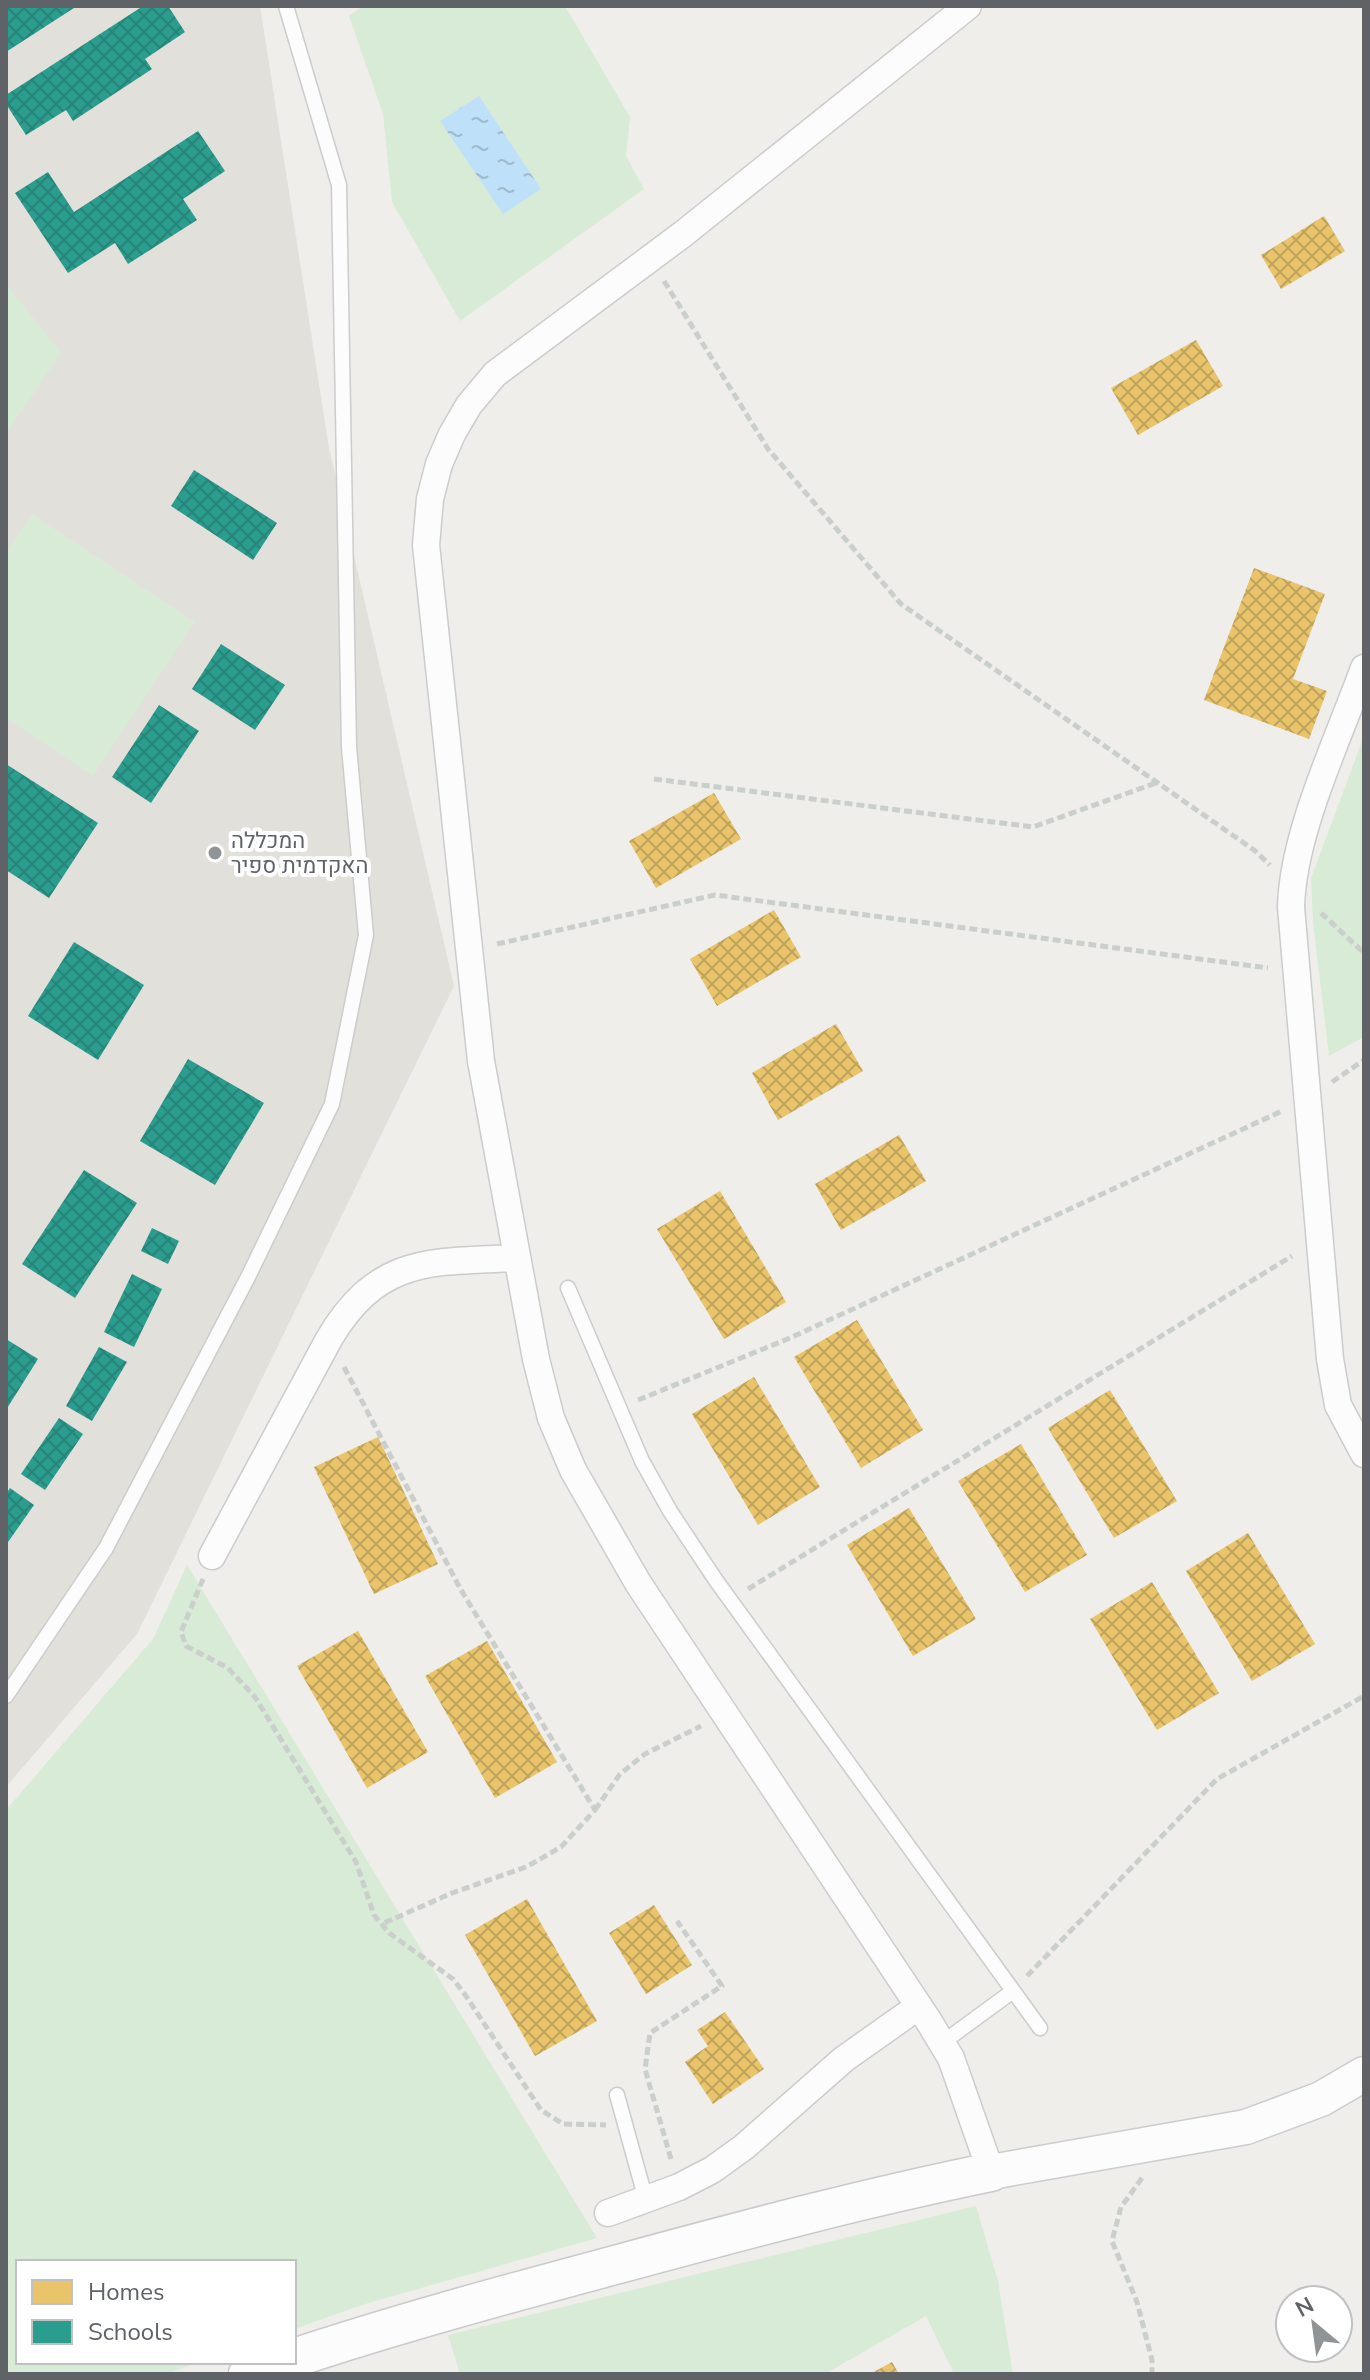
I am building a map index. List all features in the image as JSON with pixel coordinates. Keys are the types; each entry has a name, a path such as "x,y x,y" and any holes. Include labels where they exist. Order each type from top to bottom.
{"main road":[{"path":"296,2357 439,2313 785,2219 886,2193 991,2172"},
{"path":"248,2374 276,2364"}],"street":[{"path":"968,6 650,259 495,374 469,405 439,464 430,499 426,545 468,950 481,1061 536,1359 551,1418 573,1470 638,1583 942,2043 967,2099 991,2172 1246,2127 1321,2099 1364,2074"},
{"path":"1364,668 1303,834 1291,885 1330,1359 1338,1405 1364,1454"},
{"path":"212,1556 339,1321 359,1299 381,1281 406,1267 436,1261 517,1258"},
{"path":"608,2213 679,2187 712,2170 744,2147 844,2059 919,2006"}],"lane":[{"path":"6,1696 106,1548 248,1277 332,1104 366,935 349,747 339,185 286,6"},
{"path":"568,1288 642,1461 670,1511 730,1600 1040,2028"},
{"path":"942,2043 1013,1991"},
{"path":"617,2095 646,2200"}],"path":[{"path":"650,259 768,449 901,604 1254,850 1364,953"},
{"path":"654,779 1033,827 1157,782"},
{"path":"468,950 715,895 1296,972"},
{"path":"619,1408 790,1338 1308,1099 1364,1060"},
{"path":"730,1600 1320,1240"},
{"path":"329,1339 461,1590 595,1810"},
{"path":"212,1556 181,1632 186,1646 228,1668 255,1697 356,1862 374,1915 389,1933 453,1979 541,2110 563,2124 598,2126 624,2123"},
{"path":"1013,1991 1217,1779 1364,1696"},
{"path":"382,1924 452,1893 526,1867 561,1847 595,1810 620,1774 645,1754 725,1714"},
{"path":"677,1921 722,1986 650,2033 645,2069 679,2187"},
{"path":"1152,2374 1152,2360 1137,2302 1112,2241 1121,2207 1171,2140"}],"shaded area":[{"name":"המכללה האקדמית ספיר","path":"6,6 260,6 329,448 454,986 137,1634 6,1787"}],"green space":[{"path":"363,6 565,6 630,117 626,156 644,189 460,321 392,202 383,114 349,16"},
{"path":"6,284 61,353 6,434"},
{"path":"32,514 195,622 93,776 6,718 6,552"},
{"path":"1364,736 1364,1037 1329,1056 1313,922 1311,878"},
{"path":"187,1565 597,2238 365,2304 296,2328 296,2260 16,2260 16,2364 193,2364 167,2374 6,2374 6,1810 153,1639"},
{"path":"976,2206 998,2281 1013,2374 954,2374 926,2316 825,2374 460,2374 448,2335"}],"water":[{"path":"479,96 541,189 503,214 440,121"}],"building: Homes":[{"path":"1324,216 1345,251 1281,289 1261,255"},
{"path":"1196,340 1223,386 1138,435 1111,388"},
{"path":"1254,568 1325,594 1293,679 1327,691 1309,739 1204,700"},
{"path":"714,793 741,839 656,888 629,841"},
{"path":"774,910 801,957 717,1006 690,959"},
{"path":"836,1024 863,1071 778,1120 752,1073"},
{"path":"899,1135 926,1181 841,1230 815,1184"},
{"path":"720,1191 786,1302 724,1339 657,1229"},
{"path":"857,1320 923,1430 861,1468 794,1357"},
{"path":"754,1377 820,1487 758,1525 692,1414"},
{"path":"1110,1390 1177,1501 1114,1538 1048,1428"},
{"path":"378,1437 438,1564 374,1594 314,1467"},
{"path":"1021,1444 1087,1555 1025,1592 958,1481"},
{"path":"909,1508 976,1619 913,1656 847,1545"},
{"path":"1248,1533 1315,1644 1252,1681 1186,1571"},
{"path":"1152,1582 1219,1693 1157,1730 1090,1619"},
{"path":"358,1631 428,1752 367,1788 297,1666"},
{"path":"487,1641 557,1762 495,1798 425,1676"},
{"path":"527,1899 597,2021 535,2056 465,1935"},
{"path":"654,1905 692,1965 646,1994 609,1933"},
{"path":"725,2012 764,2069 713,2104 685,2062 708,2046 697,2030"},
{"path":"892,2362 899,2374 870,2374"}],"building: Schools":[{"path":"6,6 77,6 6,52"},
{"path":"143,6 168,6 185,32 145,59 152,69 73,121 66,110 26,135 6,104 6,95"},
{"path":"198,131 225,171 183,199 197,220 128,264 115,243 68,273 15,193 48,172 74,212"},
{"path":"194,470 277,523 253,560 171,506"},
{"path":"221,644 285,685 255,730 192,689"},
{"path":"159,705 199,731 151,803 112,777"},
{"path":"6,764 98,823 49,898 6,870"},
{"path":"74,942 144,985 98,1060 28,1016"},
{"path":"188,1059 264,1103 215,1185 140,1141"},
{"path":"84,1170 137,1203 75,1298 22,1264"},
{"path":"152,1228 179,1241 168,1264 141,1251"},
{"path":"132,1274 162,1289 134,1347 104,1332"},
{"path":"6,1339 38,1359 6,1410"},
{"path":"99,1347 127,1362 92,1421 66,1406"},
{"path":"59,1418 83,1434 45,1490 21,1474"},
{"path":"10,1488 34,1505 6,1545 6,1494"}],"place":[{"name":"המכללה האקדמית ספיר","path":"215,853"}]}
